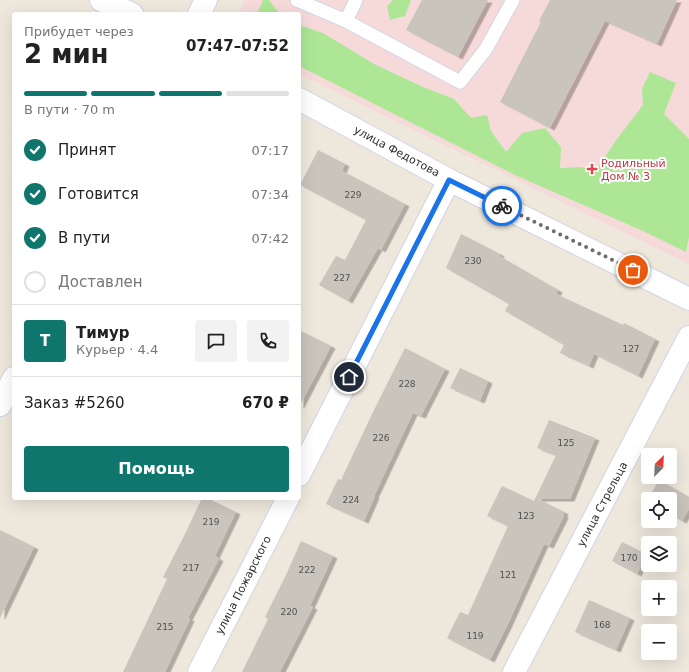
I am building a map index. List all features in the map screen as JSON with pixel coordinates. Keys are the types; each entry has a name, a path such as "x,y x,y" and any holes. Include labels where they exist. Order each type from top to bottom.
{"street":[{"path":"101,0 128,12"},
{"path":"200,12 206,0"},
{"name":"улица Федотова","path":"301,100 449,180 689,299"},
{"path":"301,471 449,180"},
{"name":"улица Стрельца","path":"514,672 689,337"},
{"path":"0,405 12,382"},
{"name":"улица Пожарского","path":"199,672 287,500"}],"lane":[{"path":"297,0 346,21 460,82 486,49 513,0"},
{"path":"346,21 356,0"}],"shaded area":[{"name":"Родильный Дом № 3","path":"245,0 689,0 689,264 301,75 301,12 239,12"}],"green space":[{"path":"263,0 269,0 278,12 258,12"},
{"path":"393,0 411,0 405,16 390,20 387,6"},
{"path":"301,26 323,33 374,64 423,87 454,99 471,118 487,115 491,131 506,152 522,133 545,128 561,147 560,168 580,167 596,170 643,105 642,89 650,72 676,83 664,114 689,139 689,237 686,252 643,231 517,176 301,67"}],"building":[{"path":"422,0 488,0 458,57 406,30"},
{"path":"550,0 677,0 657,44 605,21 550,128 500,102 541,22 539,21"},
{"path":"318,150 345,164 342,171 405,204 381,250 378,248 348,301 319,285 336,256 345,260 366,220 301,186"},
{"path":"461,234 500,254 499,256 558,290 556,294 623,325 624,323 655,339 638,376 594,354 589,366 560,353 564,345 505,311 509,304 446,268"},
{"path":"301,331 331,346 301,403"},
{"path":"405,348 445,369 421,416 413,413 374,496 364,521 326,504 338,479 341,480"},
{"path":"460,368 488,381 480,401 450,388"},
{"path":"549,420 595,438 570,499 538,499 564,512 564,516 549,546 544,544 490,660 447,638 460,612 468,615 508,526 487,516 502,486 534,501 556,455 537,448"},
{"path":"657,484 666,484 689,497 689,509 682,521 677,518 677,492 652,492"},
{"path":"201,500 211,500 236,512 215,556 219,559 188,618 190,619 165,672 123,672 167,579 163,577"},
{"path":"0,530 34,547 0,618"},
{"path":"301,541 333,556 310,606 313,607 280,672 242,672 268,619 265,617"},
{"path":"622,542 641,552 641,565 637,574 612,561"},
{"path":"589,600 630,618 616,650 575,632"}],"way so far":[{"path":"502,206 633,270"}],"place":[{"name":"Родильный Дом № 3","path":"592,169"}],"route":[{"path":"349,377 449,180 502,206"}]}
